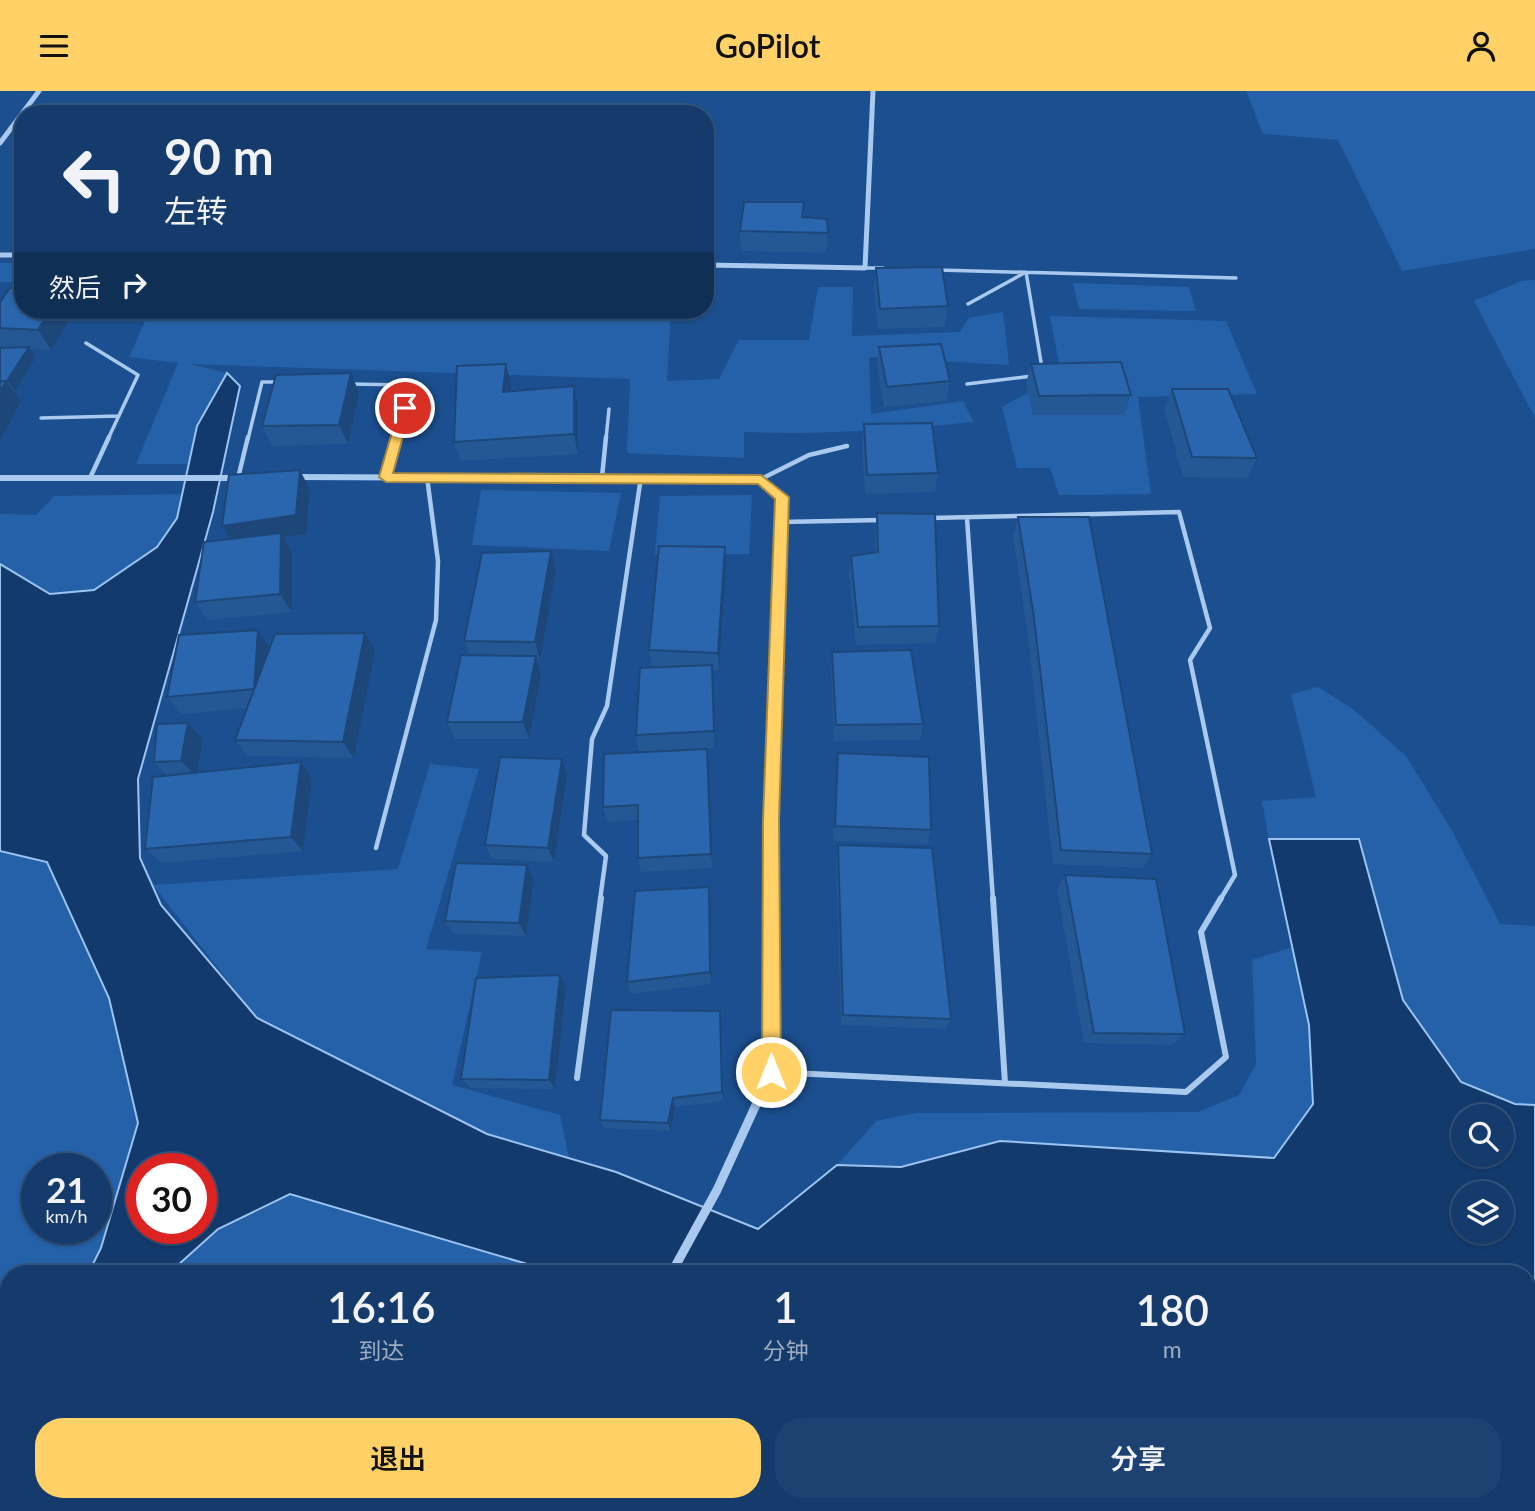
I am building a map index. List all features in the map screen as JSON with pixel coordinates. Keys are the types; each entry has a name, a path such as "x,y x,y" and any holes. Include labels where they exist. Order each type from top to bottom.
{"street":[{"path":"714,265 865,268 873,91"},
{"path":"0,143 14,124"},
{"path":"291,477 761,479 782,497 771,820 771,1072 717,1190 676,1265"},
{"path":"0,478 251,478"}],"lane":[{"path":"865,268 892,269"},
{"path":"932,270 1236,278"},
{"path":"968,304 1026,272"},
{"path":"967,384 1043,375 1026,272"},
{"path":"86,343 138,375 90,478"},
{"path":"237,478 262,382 289,383"},
{"path":"343,384 411,385 386,477"},
{"path":"602,477 609,409"},
{"path":"41,418 119,417"},
{"path":"761,479 809,455 846,446"},
{"path":"376,848 436,620 438,561 427,477"},
{"path":"577,1078 606,856 584,835 592,739 607,706 641,477"},
{"path":"771,1072 1186,1092 1226,1057 1201,932 1236,875 1190,660 1210,628 1179,512 927,519"},
{"path":"967,518 1005,1083"},
{"path":"781,522 887,519"}],"shaded area":[{"path":"1246,91 1535,91 1535,249 1402,271 1338,140 1263,134"},
{"path":"0,263 14,263 14,283 0,282"},
{"path":"1535,280 1535,418 1474,301 1521,281"},
{"path":"1073,283 1189,287 1196,311 1079,309"},
{"path":"818,287 853,287 852,336 960,332 968,318 1003,312 1009,365 869,357 871,414 963,401 974,422 859,431 744,432 744,458 627,453 630,379 189,364 227,373 197,426 189,464 136,464 178,363 129,357 146,319 670,319 667,381 719,379 739,340 809,340"},
{"path":"1050,316 1226,321 1257,394 1138,397 1151,494 1059,495 1050,468 1017,468 1002,407 1061,375"},
{"path":"227,373 240,386 213,512 138,779 140,858 161,905 257,1018 487,1134 616,1172 758,1229 837,1165 901,1167 1000,1141 1274,1158 1313,1104 1309,1025 1269,839 1359,839 1403,1000 1461,1082 1515,1104 1535,1105 1535,1265 531,1265 290,1194 217,1230 217,1153 129,1153 138,1123 109,998 47,862 0,851 0,564 50,594 94,590 157,547 177,518 197,426"},
{"path":"481,490 621,493 609,551 472,545"},
{"path":"183,494 177,518 157,547 95,590 50,594 0,564 0,514 36,515 54,496"},
{"path":"752,495 749,554 655,554 660,496"},
{"path":"1318,687 1353,709 1406,756 1453,832 1500,924 1535,926 1535,1105 1515,1104 1461,1082 1403,1000 1359,840 1269,840 1262,801 1316,797 1291,694"},
{"path":"430,764 479,769 426,949 482,952 452,1085 560,1115 569,1158 487,1134 257,1018 153,885 398,869"},
{"path":"0,851 47,862 109,998 138,1123 129,1153 126,1153 126,1164 112,1211 112,1153 21,1153 21,1244 102,1244 92,1265 0,1265"},
{"path":"1292,947 1309,1025 1313,1105 1274,1158 1000,1141 901,1167 837,1165 876,1121 916,1113 1198,1112 1239,1095 1256,1064 1252,960"},
{"path":"126,1164 126,1244 201,1244 178,1265 92,1265 102,1244 112,1244 112,1211"},
{"path":"290,1194 531,1265 178,1265 201,1244 217,1244 217,1230"}],"building":[{"path":"744,202 804,202 802,217 827,219 828,233 740,231"},
{"path":"942,267 948,306 880,309 876,268"},
{"path":"10,288 14,288 14,319 45,319 38,330 0,328 0,302"},
{"path":"941,344 950,381 887,387 879,347"},
{"path":"29,347 7,381 0,381 0,348"},
{"path":"1121,362 1131,395 1039,396 1031,364"},
{"path":"506,364 503,392 574,386 574,434 454,442 457,366"},
{"path":"351,373 339,425 262,426 276,375"},
{"path":"0,381 6,381 0,392"},
{"path":"1172,389 1228,389 1257,458 1192,457"},
{"path":"932,423 938,473 867,475 864,424"},
{"path":"300,470 296,515 222,526 229,475"},
{"path":"877,513 935,514 939,626 858,627 851,556 878,552"},
{"path":"1018,517 1089,517 1152,854 1061,850 1034,618"},
{"path":"281,533 280,594 195,602 204,542"},
{"path":"659,546 725,547 718,653 649,650"},
{"path":"551,551 535,642 464,641 482,553"},
{"path":"258,630 254,689 167,697 179,635"},
{"path":"365,633 343,742 235,740 275,634"},
{"path":"911,650 923,724 836,725 832,652"},
{"path":"461,655 536,656 523,722 447,722"},
{"path":"712,665 714,731 636,735 640,668"},
{"path":"188,723 181,761 154,762 157,724"},
{"path":"707,749 711,854 638,858 638,805 603,807 604,754"},
{"path":"838,753 929,757 931,830 835,826"},
{"path":"500,757 562,759 548,848 485,845"},
{"path":"301,762 291,837 145,849 153,777"},
{"path":"838,845 932,848 951,1019 843,1015"},
{"path":"456,863 527,865 519,923 445,921"},
{"path":"1065,875 1156,879 1185,1034 1094,1033"},
{"path":"709,887 710,972 627,982 635,891"},
{"path":"560,975 549,1080 461,1079 476,978"},
{"path":"611,1010 720,1011 722,1092 673,1098 668,1123 600,1120"}],"route":[{"path":"405,408 386,477 761,479 782,497 771,820 771,1072"}]}
